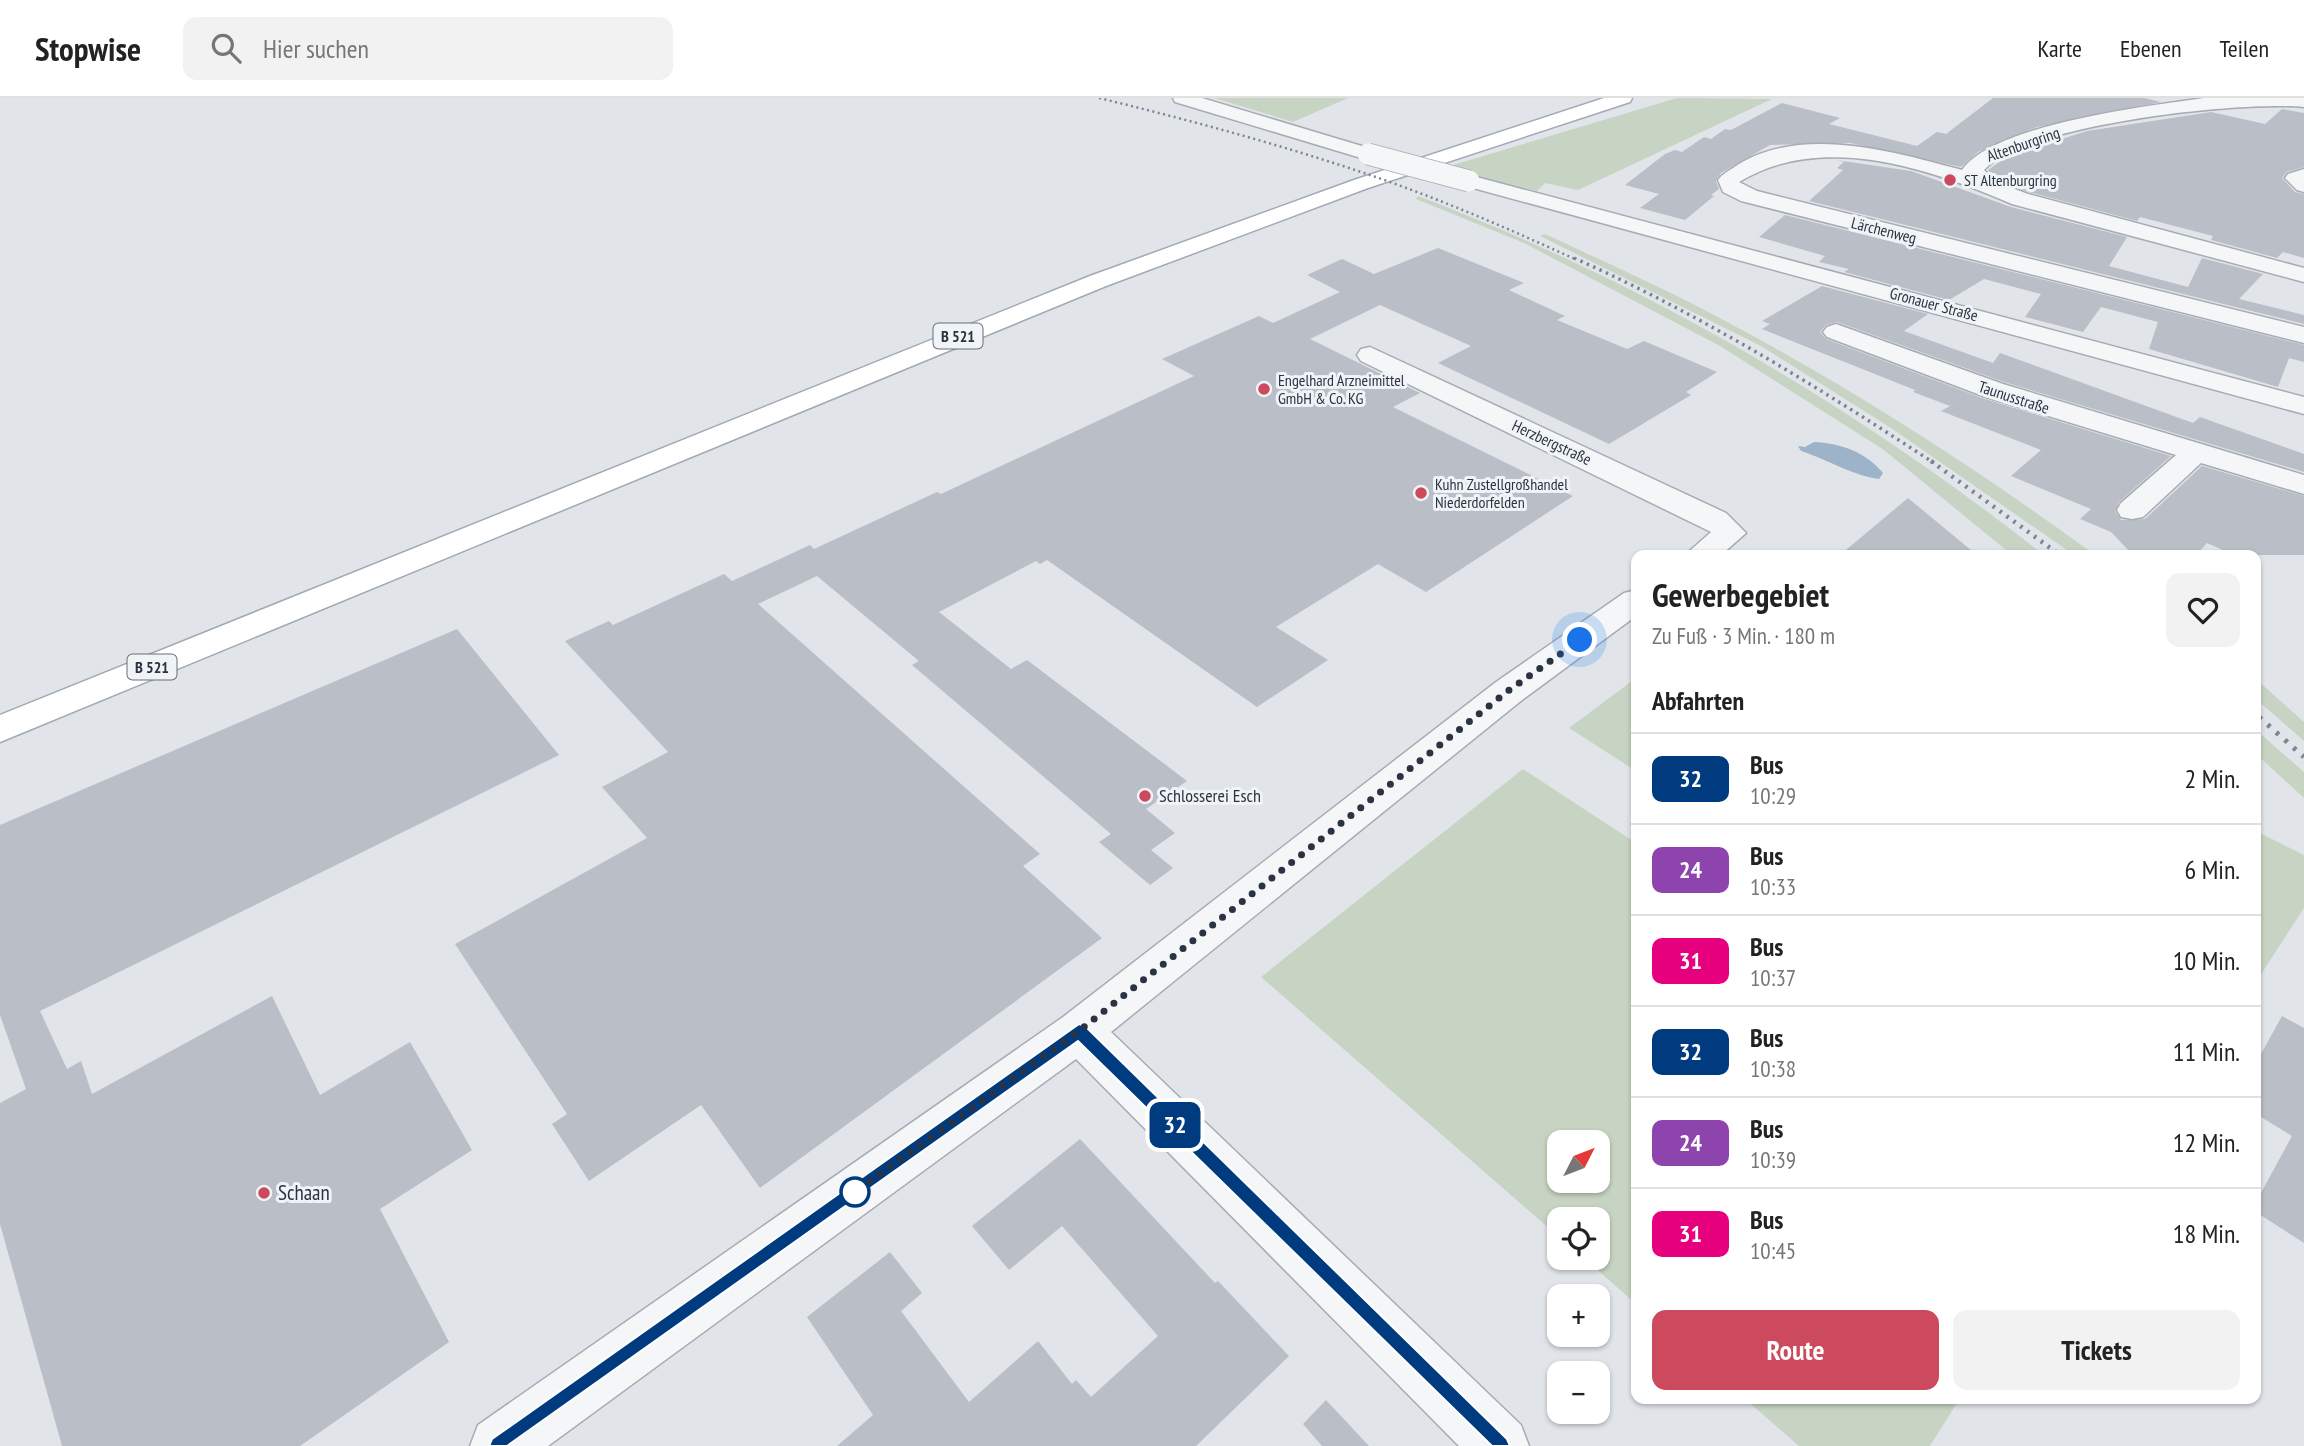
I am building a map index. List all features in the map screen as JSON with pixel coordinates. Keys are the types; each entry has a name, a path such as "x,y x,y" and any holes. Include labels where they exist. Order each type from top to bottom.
{"main road":[{"name":"B 521","path":"0,729 1098,281 1361,184 1623,98"}],"street":[{"name":"Gronauer Straße","path":"1182,98 1368,155 2304,406"},
{"name":"Altenburgring","path":"2304,101 2222,101 2148,111 2015,144 1978,160 1972,170 1983,182 2020,198 2304,275"},
{"name":"Lärchenweg","path":"1983,182 1905,162 1812,150 1779,155 1732,177 1728,185 1749,196 2304,335"},
{"path":"2304,175 2295,178 2304,186"},
{"name":"Taunusstraße","path":"1836,332 1993,390 2304,485"},
{"name":"Herzbergstraße","path":"1370,355 1715,520 1730,533 1708,550"},
{"path":"2132,510 2195,453"},
{"path":"499,1446 1079,1031 1508,691 1631,604"},
{"path":"1079,1031 1500,1446"}],"green space":[{"path":"1214,98 1348,98 1293,122"},
{"path":"1677,98 1772,99 1578,190 1545,183 1537,191 1443,168"},
{"path":"1418,196 1585,267 1744,352 1822,398 1898,448 2037,550 2006,550 1884,450 1720,346 1524,243 1416,199"},
{"path":"1545,234 1685,300 1791,357 1946,452 2088,550 2067,550 1891,428 1761,346 1540,236"},
{"path":"1631,682 1631,768 1569,728"},
{"path":"2261,683 2304,722 2304,741 2261,703"},
{"path":"2261,734 2304,772 2304,798 2261,759"},
{"path":"1523,769 1631,840 1631,1300 1598,1270 1610,1270 1610,1207 1547,1207 1547,1227 1261,977"},
{"path":"2261,834 2304,855 2304,908 2261,974"},
{"path":"1751,1404 1956,1404 1930,1446 1799,1446"}],"water":[{"path":"1814,442 1833,444 1861,454 1883,473 1879,479 1860,474 1801,451 1798,446 1805,447"}],"building":[{"path":"1993,98 2144,98 2161,102 2037,127 1978,152 1961,167 1850,143 1770,145 1721,173 1716,181 1719,189 1711,195 1714,196 1685,220 1640,208 1659,194 1625,185 1665,154 1675,150 1682,152 1704,137 1711,139 1725,129 1731,130 1782,103 1840,118 1829,124 1917,146 1937,132 1946,134"},
{"path":"2282,109 2304,113 2304,167 2287,172 2282,178 2295,192 2304,194 2304,258 2283,252 2277,258 2211,240 2213,236 2140,217 2137,221 2029,192 1997,180 1988,170 2008,156 2087,131 2211,112 2265,124"},
{"path":"1836,160 1911,171 2011,207 2127,237 2109,266 2188,287 2202,258 2263,274 2239,299 2304,315 2304,324 1809,201 1843,170 1837,168 1844,162"},
{"path":"1785,215 2304,345 2304,362 2289,358 2278,387 2149,349 2158,322 2101,307 2083,332 2025,317 2041,294 1984,279 1949,300 1844,272 1849,269 1819,262 1825,256 1759,237"},
{"path":"1438,248 1524,283 1509,290 1565,316 1557,320 1627,349 1644,341 1717,372 1686,392 1691,395 1609,444 1438,363 1471,346 1380,305 1310,339 1420,393 1393,407 1573,496 1426,592 1378,564 1276,627 1328,660 1257,707 1047,560 1040,564 1036,561 939,612 1011,669 1027,660 1187,781 1146,809 1175,833 1151,850 1173,868 1150,885 1099,842 1111,834 912,665 919,661 817,576 758,604 1040,854 1023,866 1102,938 760,1188 701,1105 589,1181 552,1124 567,1114 455,944 647,838 602,787 668,752 565,641 609,621 613,625 724,574 732,581 810,545 814,549 937,492 941,494 1194,376 1162,359 1259,316 1273,323 1340,292 1307,275 1342,259 1374,274"},
{"path":"1822,286 1928,314 1904,331 1993,363 2000,353 2193,423 2200,417 2304,454 2304,472 2004,382 1837,322 1826,325 1820,332 1826,339 1982,398 2171,456 2119,502 2115,511 2121,520 2145,519 2202,466 2304,496 2304,555 2261,555 2261,550 2223,550 2207,543 2201,550 2128,550 2111,532 2080,519 2091,509 2011,476 2041,450 1941,411 1950,406 1913,392 1915,390 1762,329 1770,324 1762,321"},
{"path":"1908,498 1971,550 1846,550"},
{"name":"Schaan","path":"457,629 559,755 40,1011 67,1069 81,1061 92,1094 272,996 320,1095 410,1042 472,1150 380,1209 449,1342 300,1446 62,1446 0,1224 0,1103 26,1089 0,1015 0,825"},
{"path":"2282,1016 2304,1028 2304,1243 2261,1215 2261,1193 2292,1136 2261,1117 2261,1054"},
{"path":"1080,1139 1215,1283 1218,1281 1289,1356 1196,1446 837,1446 873,1415 807,1317 890,1252 922,1293 901,1311 969,1402 1038,1341 1072,1384 1076,1380 1091,1397 1158,1336 1062,1226 1009,1270 972,1226"},
{"path":"1326,1400 1369,1446 1322,1446 1303,1424"}],"railway":[{"path":"1099,98 1228,131 1355,170 1467,212 1577,260"},
{"path":"1574,258 1713,327 1932,462"},
{"path":"1932,462 2053,550"},
{"path":"2261,719 2304,757"}],"bus line":[{"name":"32","path":"499,1446 1079,1031 1500,1446"}],"place":[{"name":"ST Altenburgring","path":"1950,180"},
{"name":"Engelhard Arzneimittel GmbH & Co. KG","path":"1264,389"},
{"name":"Kuhn Zustellgroßhandel Niederdorfelden","path":"1421,493"},
{"name":"Schlosserei Esch","path":"1145,796"},
{"name":"Schaan","path":"264,1193"}],"route":[{"path":"855,1192 852,1194 1079,1031 1508,691 1580,640"}]}
